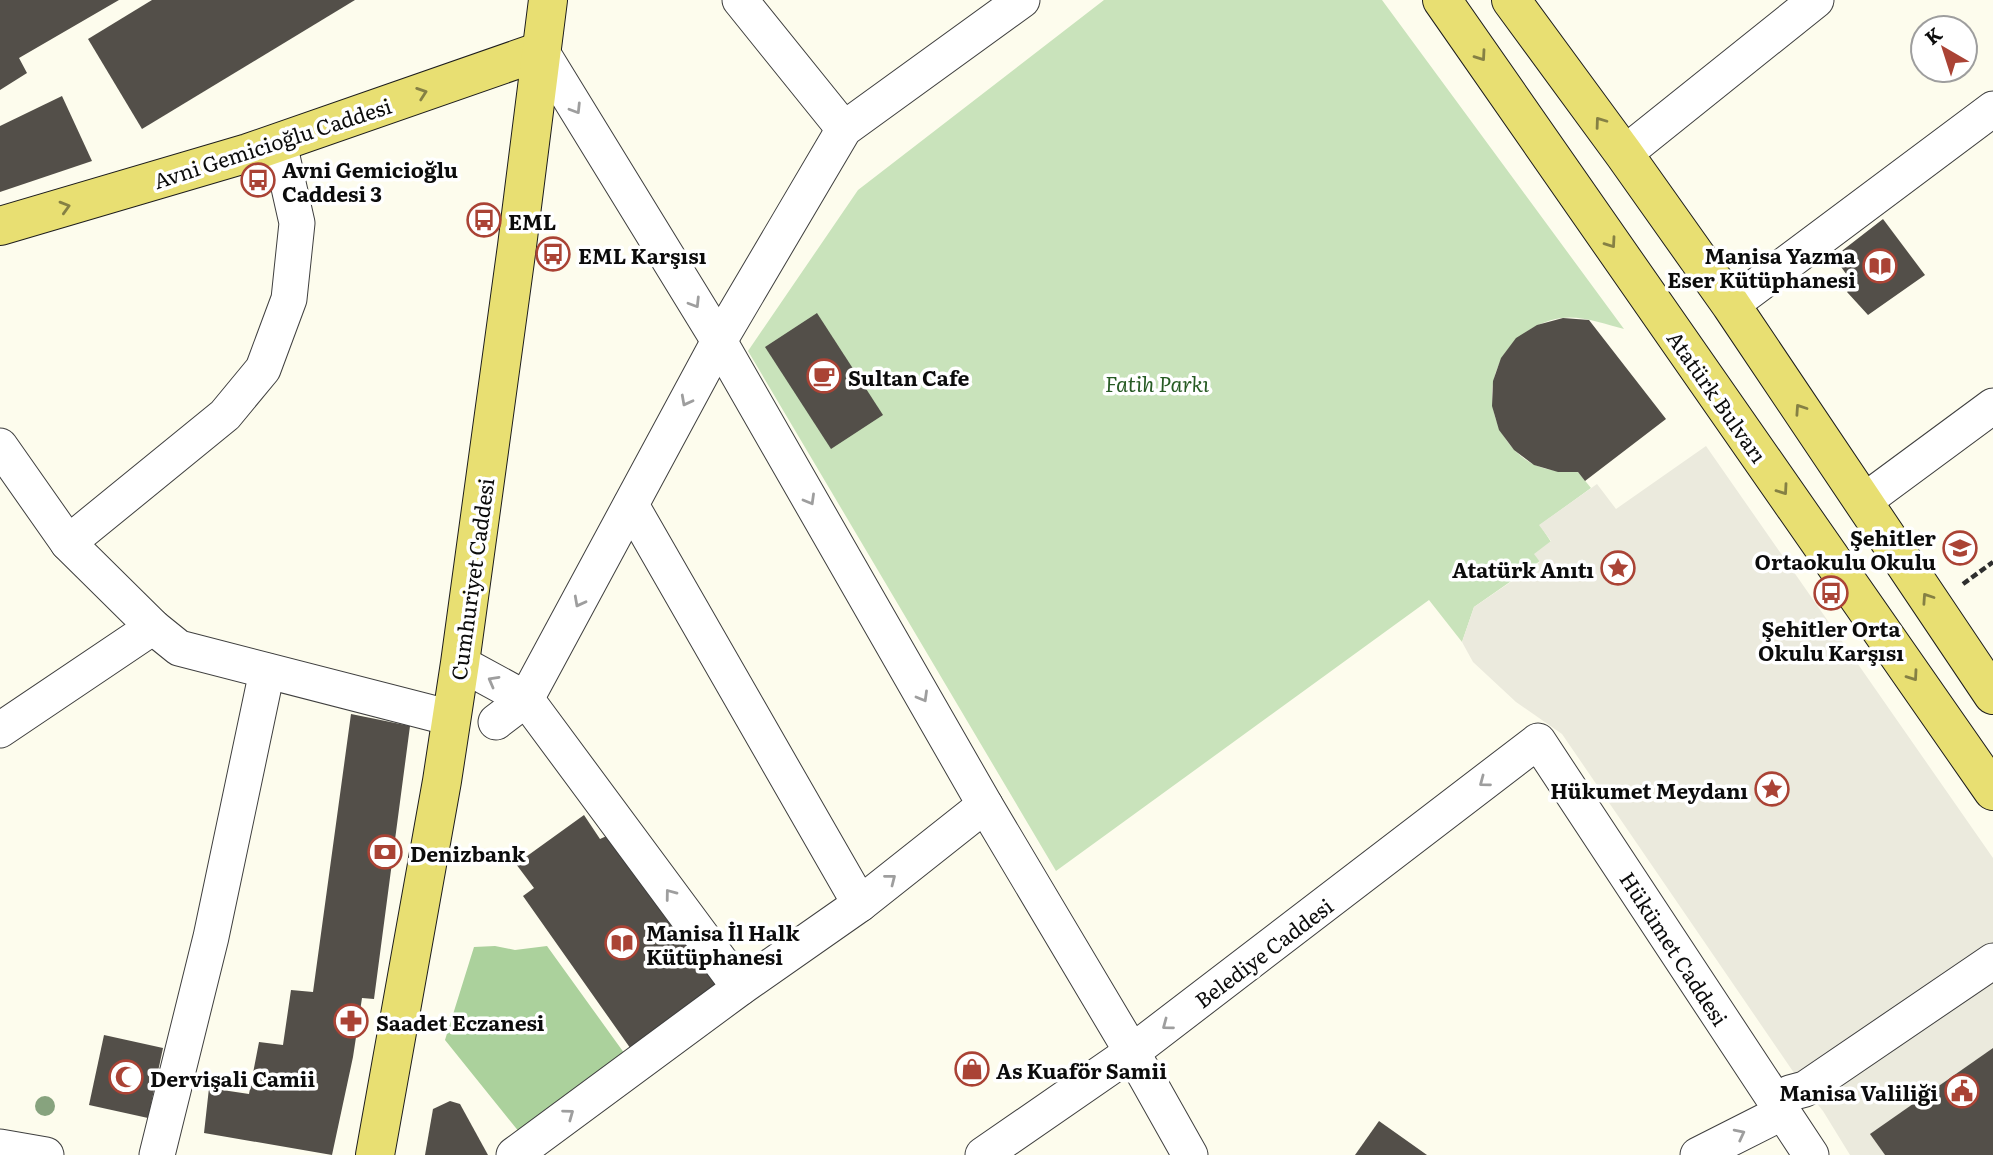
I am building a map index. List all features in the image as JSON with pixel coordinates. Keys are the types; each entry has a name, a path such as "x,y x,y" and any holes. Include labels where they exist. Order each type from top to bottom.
{"main road":[{"name":"Cumhuriyet Caddesi","path":"375,1155 460,663 548,0"},
{"name":"Atatürk Bulvarı","path":"1442,0 1993,791"},
{"path":"1511,0 1731,305 1993,695"},
{"name":"Avni Gemicioğlu Caddesi","path":"0,226 279,143 541,51"},
{"path":"1574,189 1624,154"},
{"path":"1816,537 1863,502"}],"street":[{"path":"740,0 844,129"},
{"path":"496,722 526,699 719,341 844,129 1022,0"},
{"path":"1624,154 1816,0"},
{"path":"541,51 719,341 985,805 1190,1155"},
{"path":"1731,305 1993,109"},
{"path":"68,543 225,415 263,369 289,299 297,223 279,143"},
{"path":"1863,502 1993,406"},
{"path":"0,446 68,543 153,627 179,648 451,719"},
{"path":"631,505 860,904"},
{"path":"0,730 153,627"},
{"path":"460,663 526,699 740,988"},
{"path":"157,1155 211,937 267,671"},
{"name":"Belediye Caddesi","path":"982,1155 1132,1052 1538,741"},
{"name":"Hükümet Caddesi","path":"1538,741 1787,1102 1811,1155"},
{"path":"519,1154 740,988 860,904 985,805"},
{"path":"1698,1155 1787,1102 1993,961"},
{"path":"0,1147 46,1155"}],"path":[{"path":"1956,589 1993,562"}],"green space":[{"name":"Fatih Parkı","path":"1104,0 1382,0 1624,329 1569,317 1540,324 1509,348 1499,365 1493,383 1492,403 1497,422 1507,441 1523,458 1535,465 1556,471 1578,472 1591,488 1540,525 1551,542 1540,561 1474,607 1462,642 1429,600 1056,871 748,351 858,190"},
{"path":"495,946 515,950 547,946 627,1057 524,1138 445,1040 474,947"}],"shaded area":[{"name":"Hükumet Meydanı","path":"1706,446 1993,858 1993,1048 1871,1134 1885,1155 1850,1155 1823,1111 1805,1089 1562,734 1516,702 1473,662 1462,642 1474,607 1540,562 1534,554 1551,541 1539,525 1597,484 1616,509"}],"building":[{"path":"0,0 119,0 19,58 27,73 0,90"},
{"path":"152,0 355,0 142,129 88,39"},
{"path":"62,96 92,161 0,192 0,126"},
{"name":"Manisa Yazma Eser Kütüphanesi","path":"1883,219 1925,275 1868,315 1847,292 1854,285 1834,257"},
{"path":"817,313 883,415 831,449 765,347"},
{"path":"1563,318 1589,320 1666,419 1585,481 1578,472 1558,472 1534,465 1514,450 1499,430 1492,406 1493,381 1501,358 1516,338 1537,325"},
{"path":"351,714 410,726 374,999 362,998 353,1057 332,1155 204,1133 209,1088 249,1094 259,1042 283,1045 291,990 313,992"},
{"name":"Manisa İl Halk Kütüphanesi","path":"584,815 600,839 611,834 721,990 633,1052 523,896 534,888 516,864"},
{"name":"Dervişali Camii","path":"104,1035 163,1048 148,1118 89,1105"},
{"name":"Manisa Valiliği","path":"1993,1048 1993,1155 1885,1155 1870,1134"},
{"path":"450,1101 460,1104 488,1155 425,1155 433,1109"},
{"path":"1379,1121 1427,1155 1355,1155"}],"place":[{"name":"Avni Gemicioğlu Caddesi 3","path":"258,180"},
{"name":"EML","path":"484,220"},
{"name":"EML Karşısı","path":"553,254"},
{"name":"Manisa Yazma Eser Kütüphanesi","path":"1880,266"},
{"name":"Sultan Cafe","path":"824,376"},
{"name":"Şehitler Ortaokulu Okulu","path":"1960,548"},
{"name":"Atatürk Anıtı","path":"1618,568"},
{"name":"Şehitler Orta Okulu Karşısı","path":"1831,593"},
{"name":"Hükumet Meydanı","path":"1772,789"},
{"name":"Denizbank","path":"385,852"},
{"name":"Manisa İl Halk Kütüphanesi","path":"622,943"},
{"name":"Saadet Eczanesi","path":"351,1021"},
{"name":"As Kuaför Samii","path":"972,1069"},
{"name":"Dervişali Camii","path":"126,1077"},
{"name":"Manisa Valiliği","path":"1962,1091"}]}
